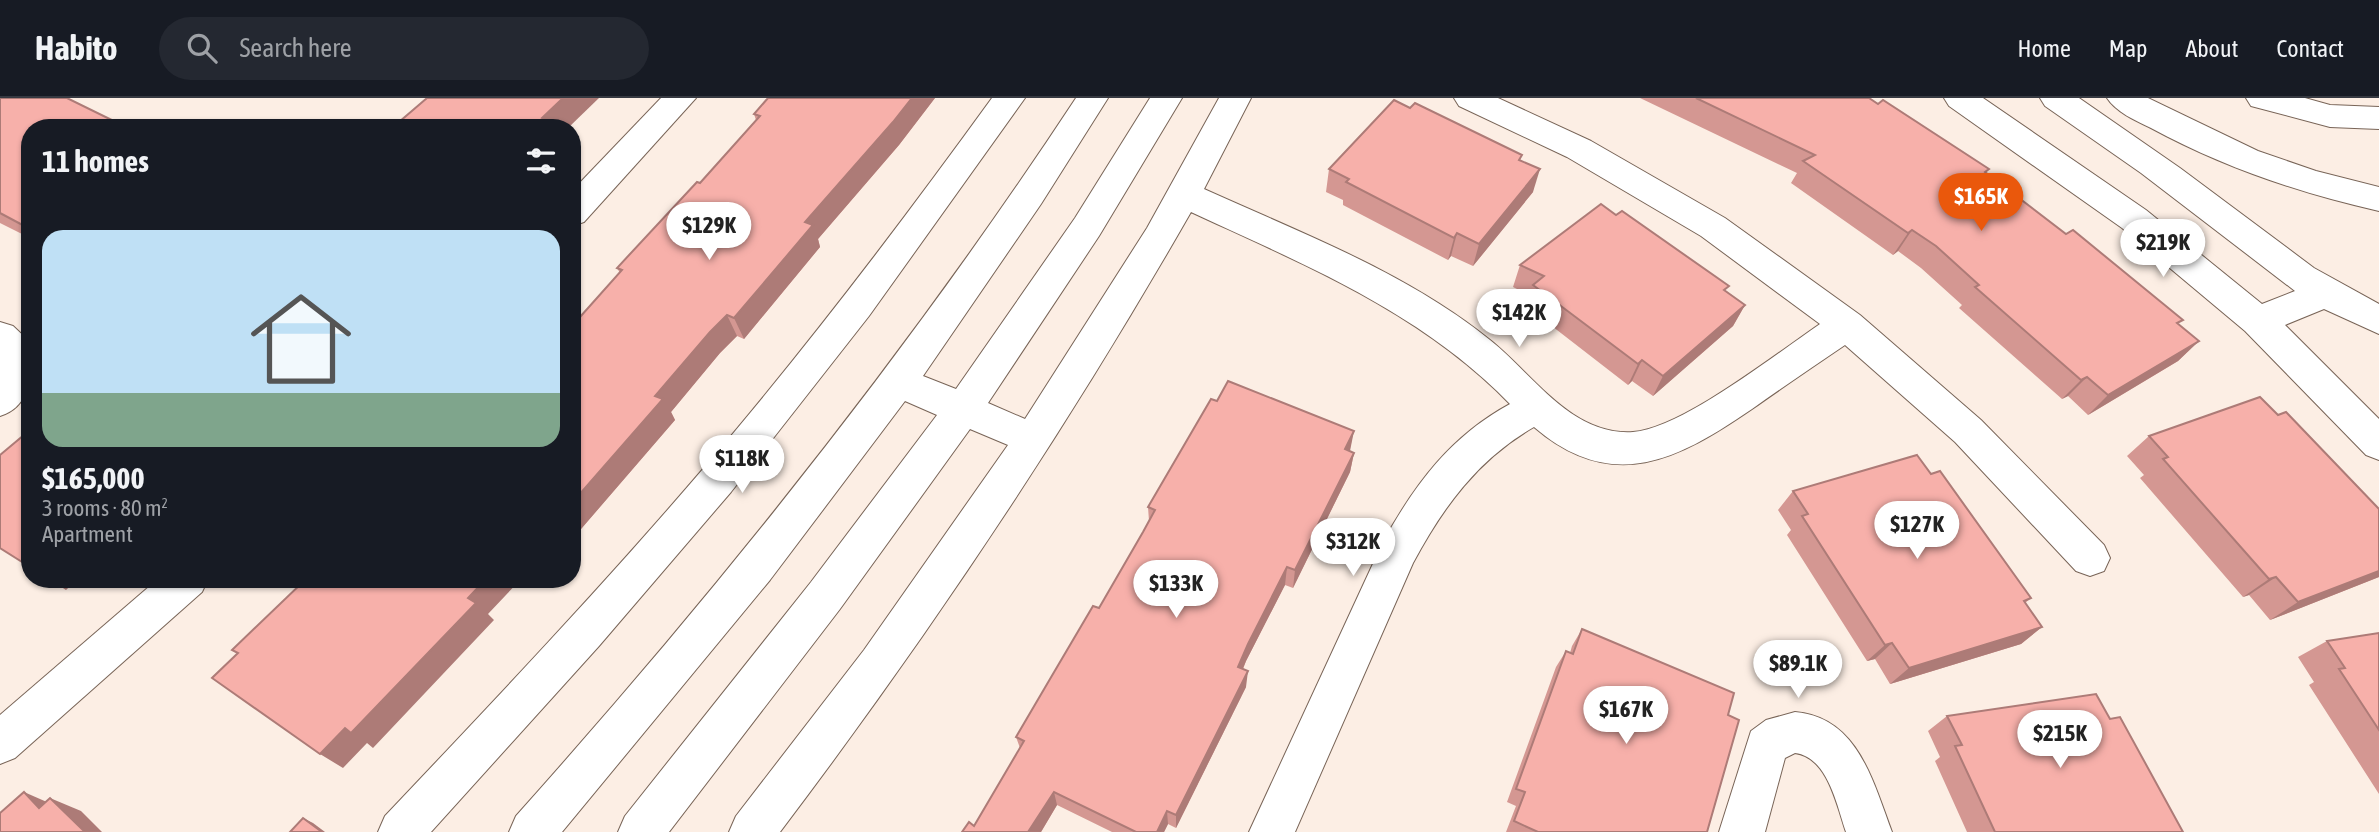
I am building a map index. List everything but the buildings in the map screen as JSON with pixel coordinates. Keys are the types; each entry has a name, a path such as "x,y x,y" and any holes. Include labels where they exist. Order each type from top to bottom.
{"street":[{"path":"581,203 680,98"},
{"path":"401,832 561,660 759,430 911,237 1009,98"},
{"path":"532,832 764,555 899,382 1010,224 1092,98"},
{"path":"641,832 822,604 964,409 1072,252 1166,98"},
{"path":"752,832 919,607 1034,439 1184,194 1235,98"},
{"path":"1470,98 1579,149 1713,227 1847,325 1968,431 2090,558"},
{"path":"1960,98 2134,219 2258,321 2375,432"},
{"path":"2056,98 2182,186 2277,262 2326,293 2379,320"},
{"path":"2123,98 2220,149 2322,184 2379,199"},
{"path":"2262,98 2330,116 2379,118"},
{"path":"2182,186 2208,178 2216,170 2220,149"},
{"path":"1184,194 1386,290 1427,314 1467,341 1562,430 1595,444 1629,449 1662,445 1690,431 1847,325"},
{"path":"2258,321 2326,293"},
{"path":"0,336 18,353 19,371 10,390 0,401"},
{"path":"899,382 1034,439"},
{"path":"1272,832 1397,555 1422,508 1455,467 1493,432 1536,408"},
{"path":"0,743 178,588"},
{"path":"1742,832 1766,746 1776,737 1790,732 1821,740 1833,751 1843,765 1869,832"}]}
